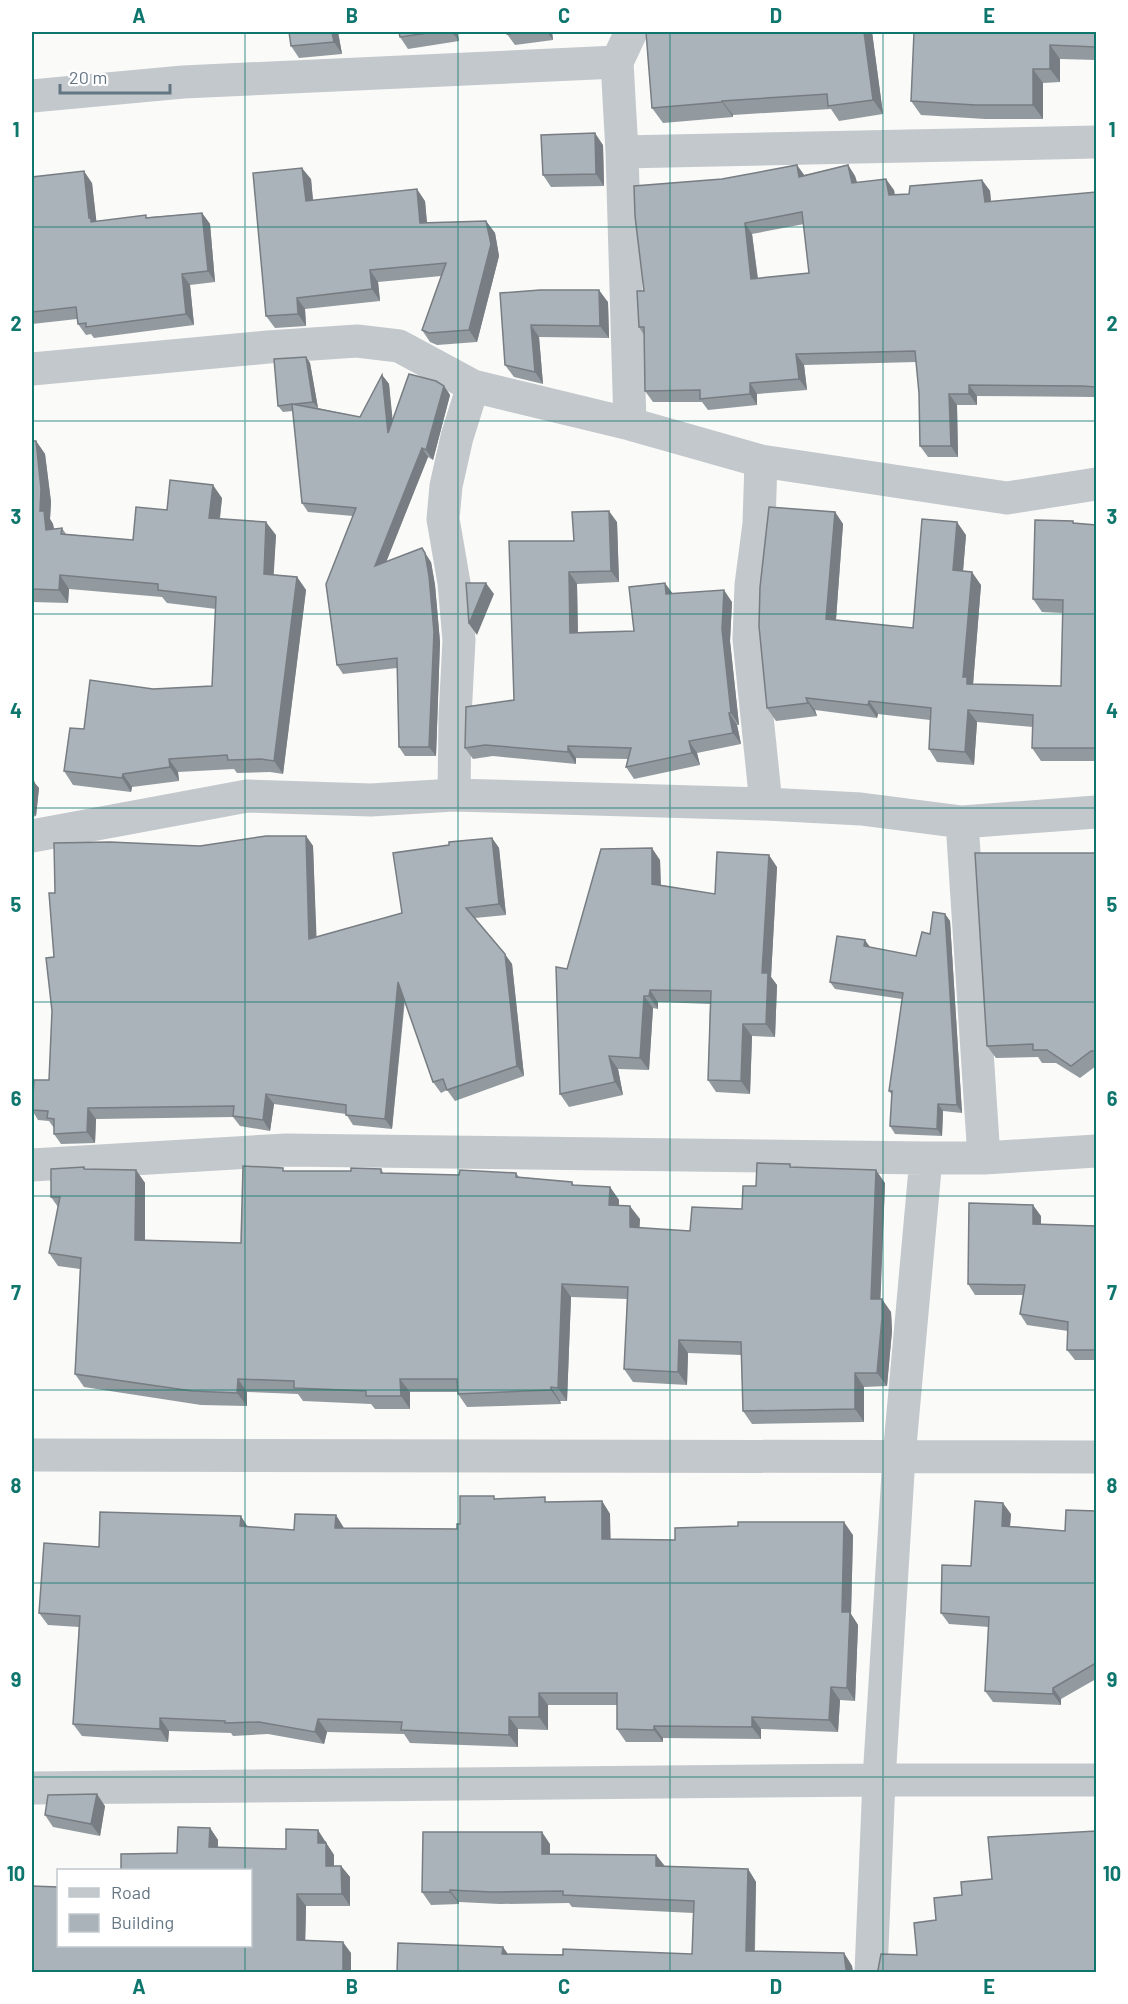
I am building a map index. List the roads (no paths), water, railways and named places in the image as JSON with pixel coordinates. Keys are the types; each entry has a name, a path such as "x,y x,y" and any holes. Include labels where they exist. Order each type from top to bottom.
{"street":[{"path":"630,424 617,62 631,32"},
{"path":"32,96 183,82 617,62"},
{"path":"622,152 1096,142"},
{"path":"32,369 357,341 399,346 473,386 630,424 761,461 1007,498 1096,484"},
{"path":"454,795 459,640 454,583 443,519 446,486 457,437 473,386"},
{"path":"761,461 759,524 751,585 749,639 766,804"},
{"path":"32,836 247,796 370,800 454,795 766,804 861,809 962,822 1096,812"},
{"path":"962,822 984,1158"},
{"path":"32,1165 286,1150 926,1158 984,1158 1096,1152"},
{"path":"871,1972 879,1780 899,1457 926,1158"},
{"path":"32,1455 1096,1457"},
{"path":"32,1788 1096,1780"}]}
